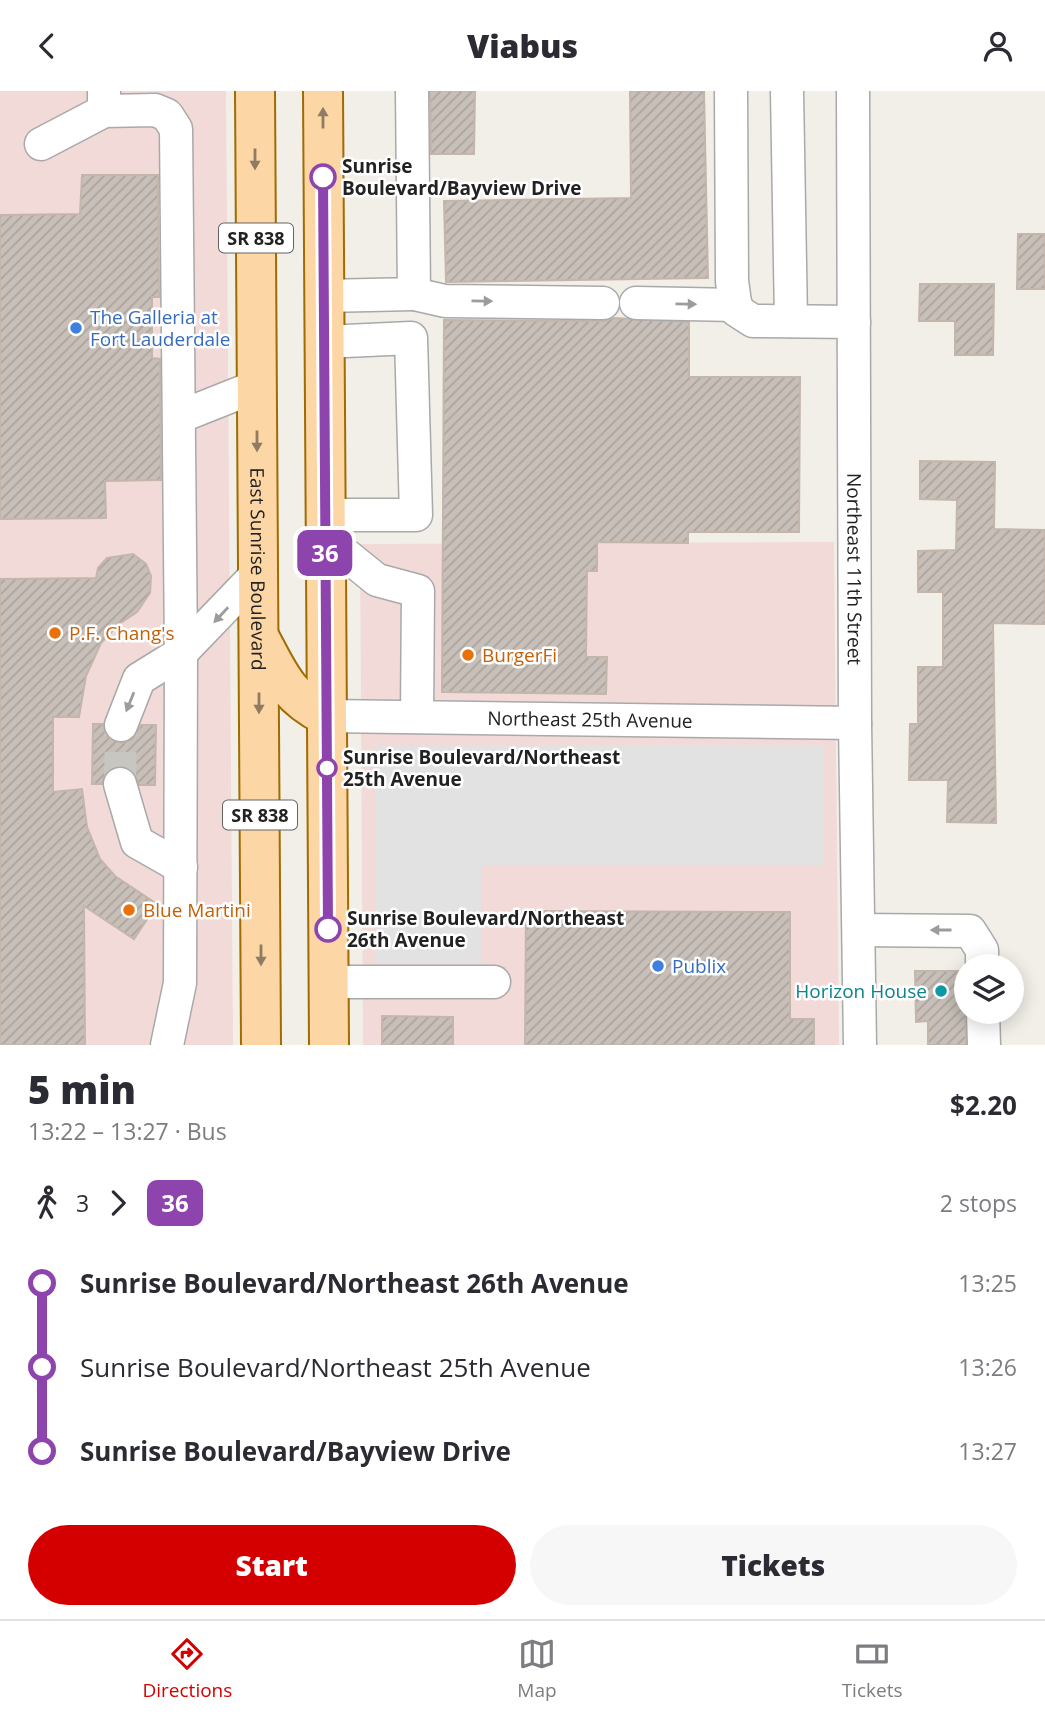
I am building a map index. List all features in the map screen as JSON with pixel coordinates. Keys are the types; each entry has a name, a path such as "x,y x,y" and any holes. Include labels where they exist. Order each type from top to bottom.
{"main road":[{"name":"East Sunrise Boulevard","path":"255,91 261,1045"},
{"path":"323,91 329,1045"},
{"path":"259,635 288,690 305,705 326,716"}],"street":[{"path":"412,91 414,295"},
{"path":"730,91 732,281 736,310 753,321 854,321"},
{"path":"787,91 791,321"},
{"name":"Northeast 11th Street","path":"853,91 855,723 860,1045"},
{"path":"41,144 104,101 155,110 167,115 176,129 181,653 180,983 167,1045"},
{"path":"324,296 414,295 445,301 603,303"},
{"path":"636,303 736,305"},
{"path":"324,342 411,338 416,515 325,526"},
{"path":"179,417 257,386"},
{"path":"325,526 377,580 418,591 417,717"},
{"path":"121,725 139,680 181,653 258,573"},
{"name":"Northeast 25th Avenue","path":"326,716 855,723"},
{"path":"120,784 137,842 181,867"},
{"path":"859,930 970,931 982,954"},
{"path":"328,982 494,982"},
{"path":"983,1024 984,1045"}],"shaded area":[{"path":"0,91 226,91 233,1045 0,1045"},
{"path":"834,542 839,1045 363,1045 360,544"},
{"path":"824,745 824,865 481,865 481,963 375,963 375,746"}],"building":[{"path":"430,91 475,91 474,154 431,154"},
{"path":"630,91 704,91 708,278 446,282 444,201 631,198"},
{"name":"The Galleria at Fort Lauderdale","path":"82,175 158,175 159,297 152,297 152,358 160,359 161,480 105,481 106,518 0,519 0,215 80,214"},
{"path":"1018,234 1045,234 1045,289 1017,289"},
{"path":"920,284 994,284 993,355 955,355 955,321 919,321"},
{"path":"614,318 689,322 689,377 800,377 799,532 688,532 688,543 597,542 597,571 587,571 586,657 607,657 606,694 442,692 444,320 603,321"},
{"path":"920,461 995,462 994,529 1045,530 1045,624 993,623 996,823 947,822 948,780 909,780 910,724 918,724 918,667 943,667 943,592 918,592 918,551 956,550 957,500 920,499"},
{"path":"133,554 146,564 151,576 150,593 137,612 119,624 101,643 86,676 79,717 53,717 53,792 82,789 87,827 100,859 115,876 157,904 134,939 84,906 85,1045 0,1045 0,579 96,578 98,568 107,558"},
{"path":"93,724 103,724 107,737 123,743 133,739 141,725 156,725 155,785 139,785 133,771 124,766 107,771 102,784 92,784"},
{"name":"Publix","path":"526,911 790,912 790,1019 814,1019 814,1045 525,1045"},
{"name":"Horizon House","path":"915,971 954,971 954,1024 966,1024 966,1045 928,1045 928,1021 916,1022"},
{"path":"382,1016 453,1017 453,1045 382,1045"}],"tunnel":[{"path":"120,784 121,725"}],"bus line":[{"name":"36","path":"323,177 328,929"}],"place":[{"name":"Sunrise Boulevard/Bayview Drive","path":"323,177"},
{"name":"The Galleria at Fort Lauderdale","path":"76,328"},
{"name":"P.F. Chang's","path":"55,633"},
{"name":"BurgerFi","path":"468,655"},
{"name":"Sunrise Boulevard/Northeast 25th Avenue","path":"327,768"},
{"name":"Blue Martini","path":"129,910"},
{"name":"Sunrise Boulevard/Northeast 26th Avenue","path":"328,929"},
{"name":"Publix","path":"658,966"},
{"name":"Horizon House","path":"941,991"}]}
